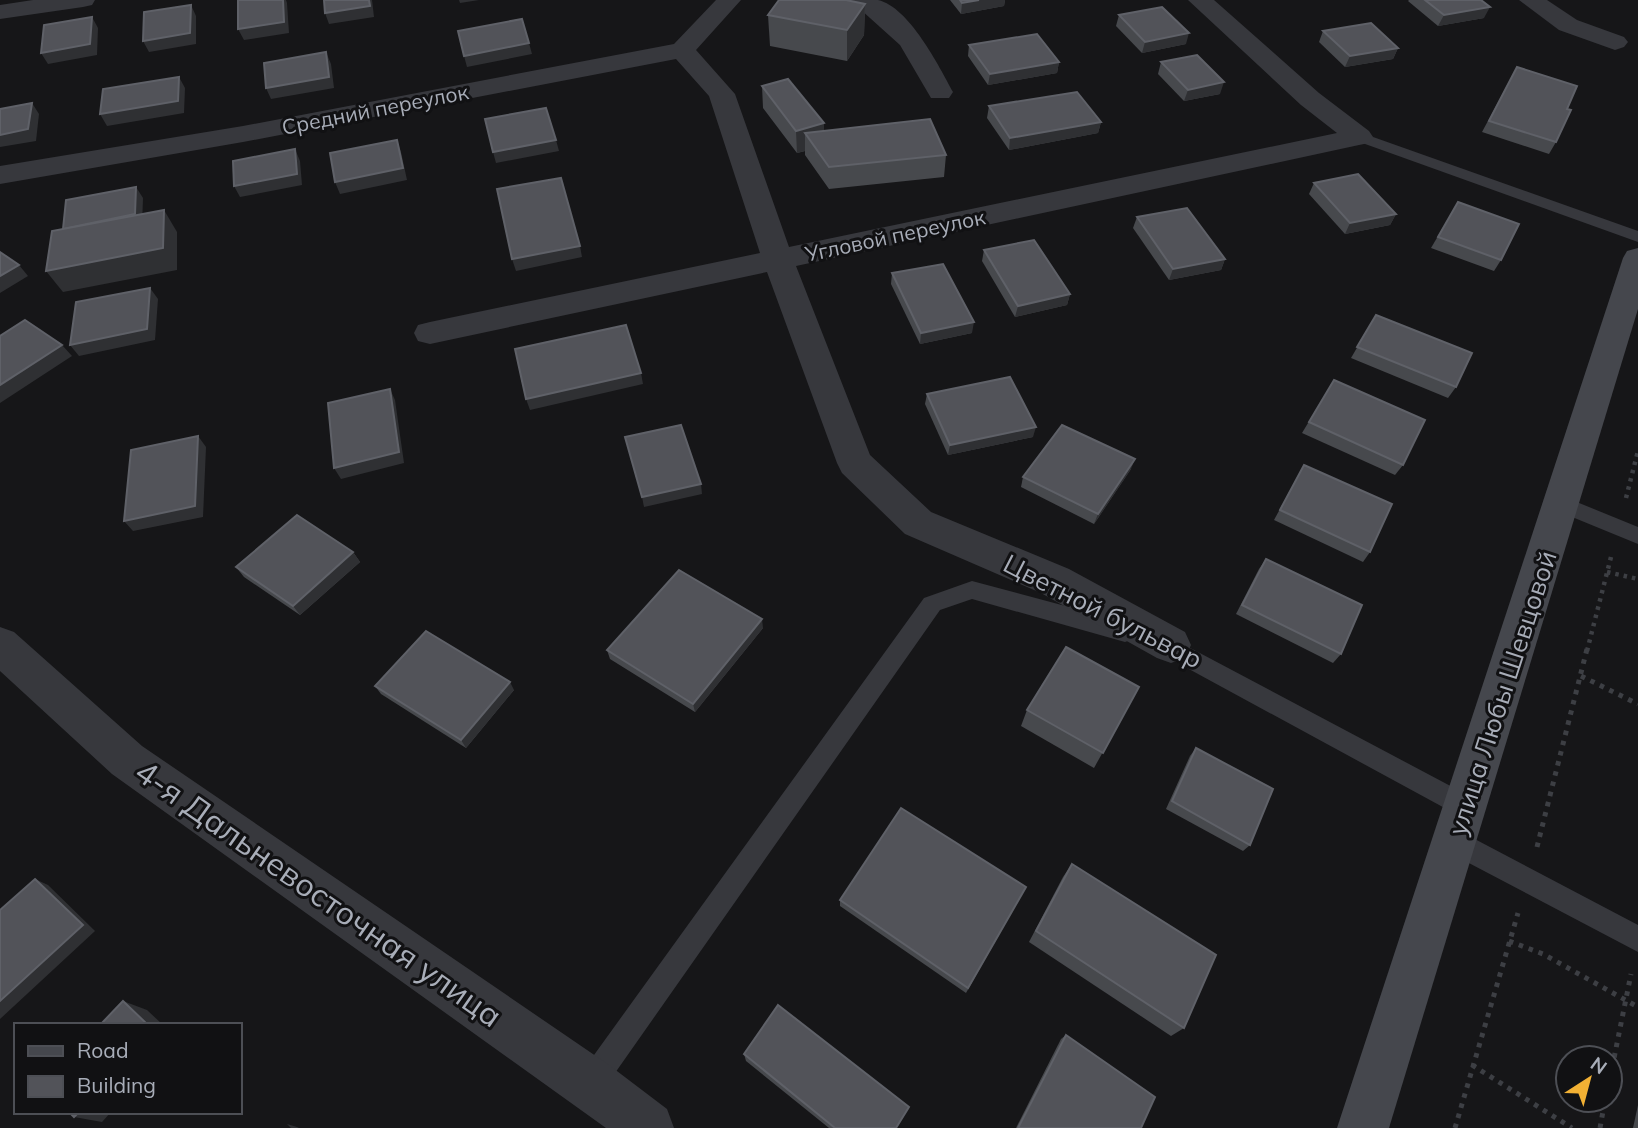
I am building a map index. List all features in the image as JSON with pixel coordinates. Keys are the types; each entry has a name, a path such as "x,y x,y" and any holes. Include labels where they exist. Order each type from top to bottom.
{"street":[{"path":"0,12 83,0"},
{"path":"682,50 729,0"},
{"path":"862,0 891,18 916,48 940,92"},
{"path":"1200,0 1310,99 1359,137"},
{"path":"1531,0 1568,25 1615,42"},
{"name":"Средний переулок","path":"0,175 243,134 682,50"},
{"name":"Цветной бульвар","path":"682,50 722,94 778,260 855,463 918,523 1055,581 1171,645"},
{"name":"Угловой переулок","path":"430,333 1359,137"},
{"name":"улица Любы Шевцовой","path":"1363,1128 1636,272"},
{"name":"4-я Дальневосточная улица","path":"0,645 127,760 591,1083 648,1128"}],"lane":[{"path":"1359,137 1638,237"},
{"path":"1562,504 1638,536"},
{"path":"591,1083 932,604 972,590 1171,645"},
{"name":"Цветной бульвар","path":"1171,645 1460,824 1528,881 1638,939"}],"path":[{"path":"1455,1128 1528,881 1638,451"},
{"path":"1607,572 1638,579"},
{"path":"1581,676 1638,704"},
{"path":"1617,1044 1638,939"},
{"path":"1509,941 1543,954 1638,1007"},
{"path":"1472,1065 1572,1128"}],"building":[{"path":"238,0 283,0 284,22 238,29"},
{"path":"324,0 369,0 370,6 325,13"},
{"path":"779,0 846,0 865,4 847,30 768,15"},
{"path":"1425,0 1481,0 1490,7 1444,15"},
{"path":"191,5 190,33 143,41 144,12"},
{"path":"1162,7 1189,33 1145,42 1119,15"},
{"path":"92,17 90,44 41,53 44,25"},
{"path":"522,19 529,43 464,56 458,31"},
{"path":"1371,23 1398,48 1350,56 1323,31"},
{"path":"1037,34 1059,62 990,74 969,45"},
{"path":"326,52 329,77 266,88 264,63"},
{"path":"1197,55 1224,82 1188,90 1161,62"},
{"path":"1517,67 1577,86 1567,109 1571,110 1556,142 1489,121"},
{"path":"179,77 178,101 100,114 103,89"},
{"path":"788,79 824,123 796,131 762,86"},
{"path":"1077,92 1101,122 1010,138 989,106"},
{"path":"32,103 28,129 0,135 0,109"},
{"path":"546,108 556,140 493,152 485,119"},
{"path":"930,119 946,155 829,167 805,133"},
{"path":"397,140 403,168 335,182 330,153"},
{"path":"295,149 297,174 234,186 233,161"},
{"path":"1358,174 1396,214 1350,223 1314,183"},
{"path":"561,178 580,246 512,259 497,189"},
{"path":"136,187 135,214 63,229 66,200"},
{"path":"1458,202 1519,224 1501,260 1438,237"},
{"path":"1187,208 1225,259 1173,269 1137,217"},
{"path":"164,210 163,248 46,271 52,231"},
{"path":"1034,240 1070,294 1018,306 984,250"},
{"path":"0,252 19,265 0,276"},
{"path":"943,264 974,322 921,333 892,273"},
{"path":"150,288 147,329 70,345 76,302"},
{"path":"1376,315 1472,353 1456,387 1357,347"},
{"path":"25,320 62,345 0,385 0,336"},
{"path":"626,325 641,373 526,399 515,349"},
{"path":"1010,377 1036,427 950,445 927,394"},
{"path":"1334,380 1425,420 1403,465 1309,422"},
{"path":"390,389 399,452 334,468 328,403"},
{"path":"681,425 701,484 642,497 625,437"},
{"path":"1062,425 1135,459 1098,514 1023,477"},
{"path":"198,436 195,506 124,521 131,450"},
{"path":"1304,465 1392,504 1370,552 1280,510"},
{"path":"297,515 353,552 293,606 236,567"},
{"path":"1266,559 1362,605 1341,654 1242,605"},
{"path":"679,570 762,619 693,704 607,650"},
{"path":"426,631 510,682 461,740 375,686"},
{"path":"1066,647 1139,687 1103,753 1027,710"},
{"path":"1196,748 1273,789 1250,845 1172,801"},
{"path":"901,808 1026,887 968,988 840,900"},
{"path":"1072,864 1216,955 1184,1028 1036,931"},
{"path":"35,879 83,925 0,1001 0,910"},
{"path":"123,1001 146,1023 102,1023"},
{"path":"778,1005 909,1107 896,1128 835,1128 744,1054"},
{"path":"1066,1035 1155,1097 1141,1128 1018,1128"}]}
